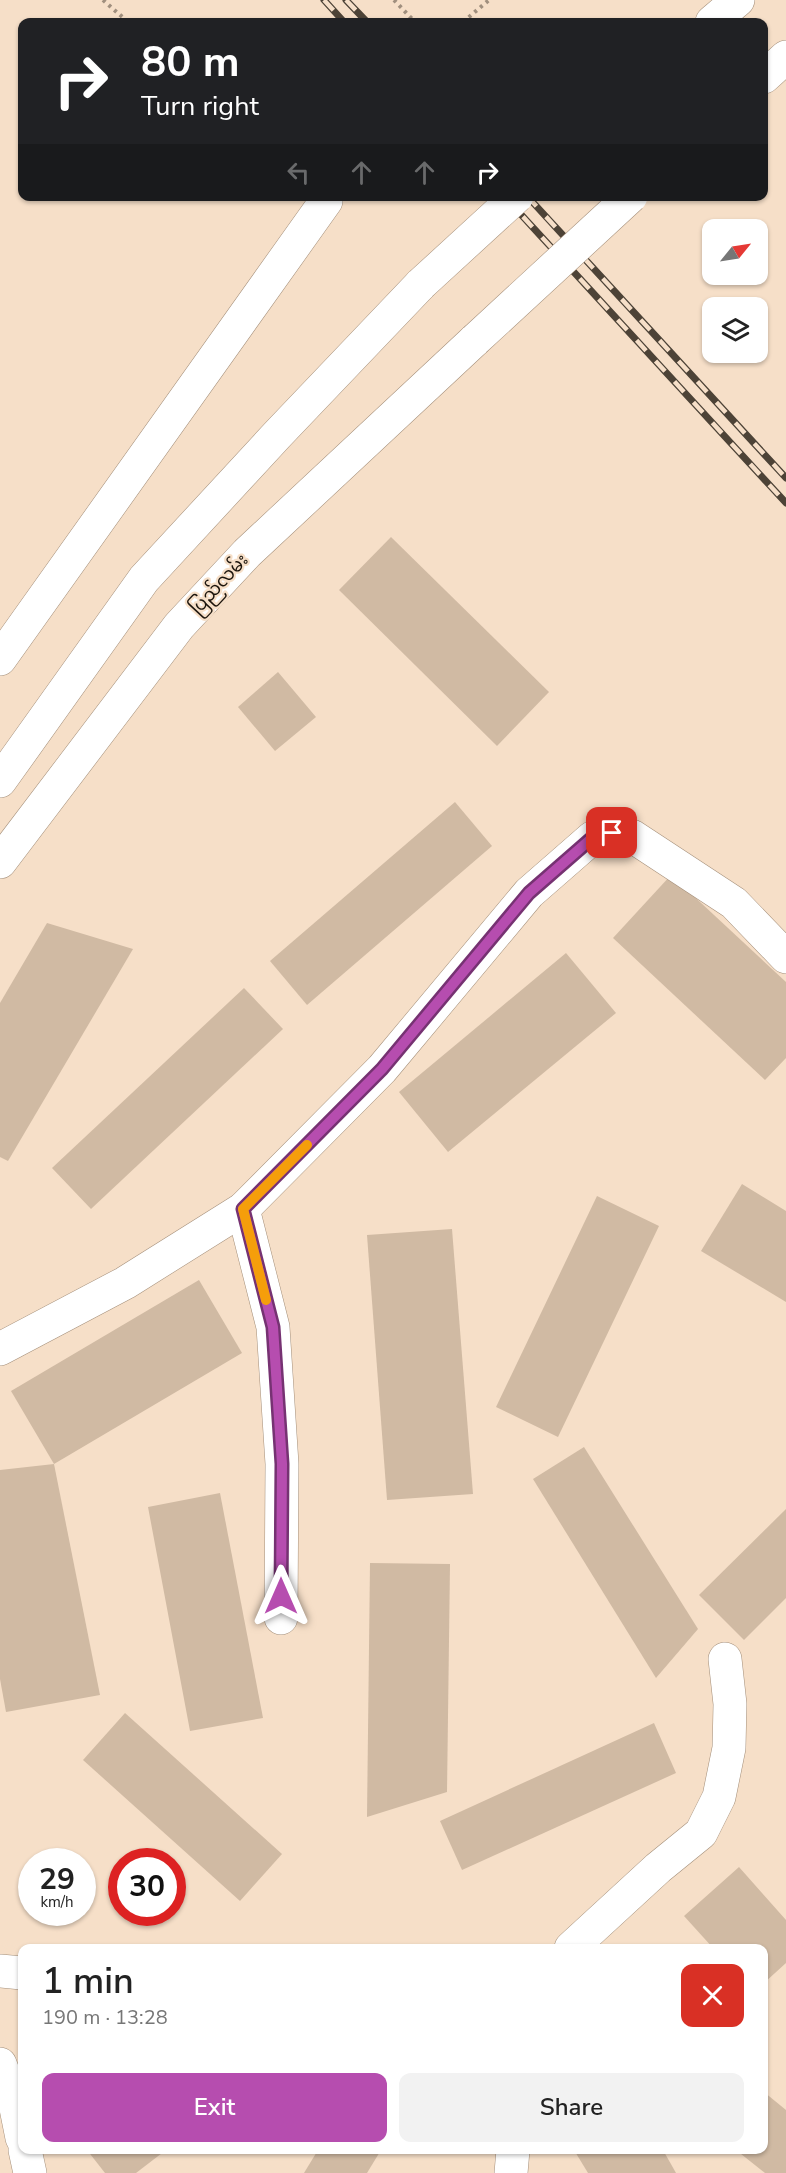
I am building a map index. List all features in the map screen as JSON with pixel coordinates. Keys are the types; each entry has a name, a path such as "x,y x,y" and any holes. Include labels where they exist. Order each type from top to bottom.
{"main road":[{"path":"717,18 738,0"},
{"path":"768,73 786,57"},
{"path":"0,659 326,201"},
{"path":"0,781 144,579 421,284 512,201"},
{"name":"ပြည်လမ်း","path":"0,862 179,626 247,554 626,201"},
{"path":"0,1348 125,1283 243,1209 382,1069 529,893 592,838 612,833 633,836 734,903 786,957"},
{"path":"243,1209 273,1327 282,1464 281,1618"},
{"path":"575,1944 658,1868 701,1833 719,1797 729,1748 729,1704 725,1659"},
{"path":"0,1971 18,1973"},
{"path":"0,2064 15,2103 18,2118"},
{"path":"26,2154 30,2173"},
{"path":"511,2173 513,2154"}],"path":[{"path":"103,0 123,18"},
{"path":"394,0 411,18"},
{"path":"467,18 489,0"}],"building":[{"path":"391,537 549,692 497,746 339,590"},
{"path":"278,672 316,717 275,751 238,707"},
{"path":"455,802 492,846 307,1005 270,961"},
{"path":"671,875 786,982 786,1058 765,1080 613,938"},
{"path":"47,923 133,949 8,1161 0,1157 0,1003"},
{"path":"566,953 616,1013 448,1152 399,1092"},
{"path":"244,988 283,1029 91,1209 52,1168"},
{"path":"742,1184 786,1211 786,1302 701,1251"},
{"path":"597,1196 659,1226 558,1437 496,1407"},
{"path":"452,1229 473,1494 387,1500 367,1235"},
{"path":"199,1280 242,1353 54,1464 11,1391"},
{"path":"584,1447 698,1629 656,1678 533,1479"},
{"path":"54,1464 100,1695 6,1712 0,1679 0,1470"},
{"path":"220,1493 263,1718 190,1731 148,1507"},
{"path":"786,1509 786,1598 744,1640 699,1595"},
{"path":"370,1563 450,1564 447,1792 367,1817"},
{"path":"125,1713 282,1854 240,1901 186,1853 186,1848 181,1848 83,1760"},
{"path":"654,1723 676,1773 462,1870 440,1821"},
{"path":"739,1867 786,1920 786,1963 768,1979 768,1944 709,1944 684,1916"},
{"path":"768,2095 786,2110 786,2173 765,2173 741,2154 768,2154"},
{"path":"90,2154 161,2154 136,2173 105,2173"},
{"path":"316,2154 379,2154 367,2173 304,2173"},
{"path":"576,2154 665,2154 676,2173 588,2173"}],"railway":[{"path":"324,0 340,18"},
{"path":"346,0 363,18"},
{"path":"509,201 786,503"},
{"path":"532,201 786,478"}],"slow traffic":[{"path":"266,1300 243,1209 307,1145"}],"route":[{"path":"281,1596 282,1464 273,1327 243,1209 382,1069 529,893 592,838 612,833"}]}
